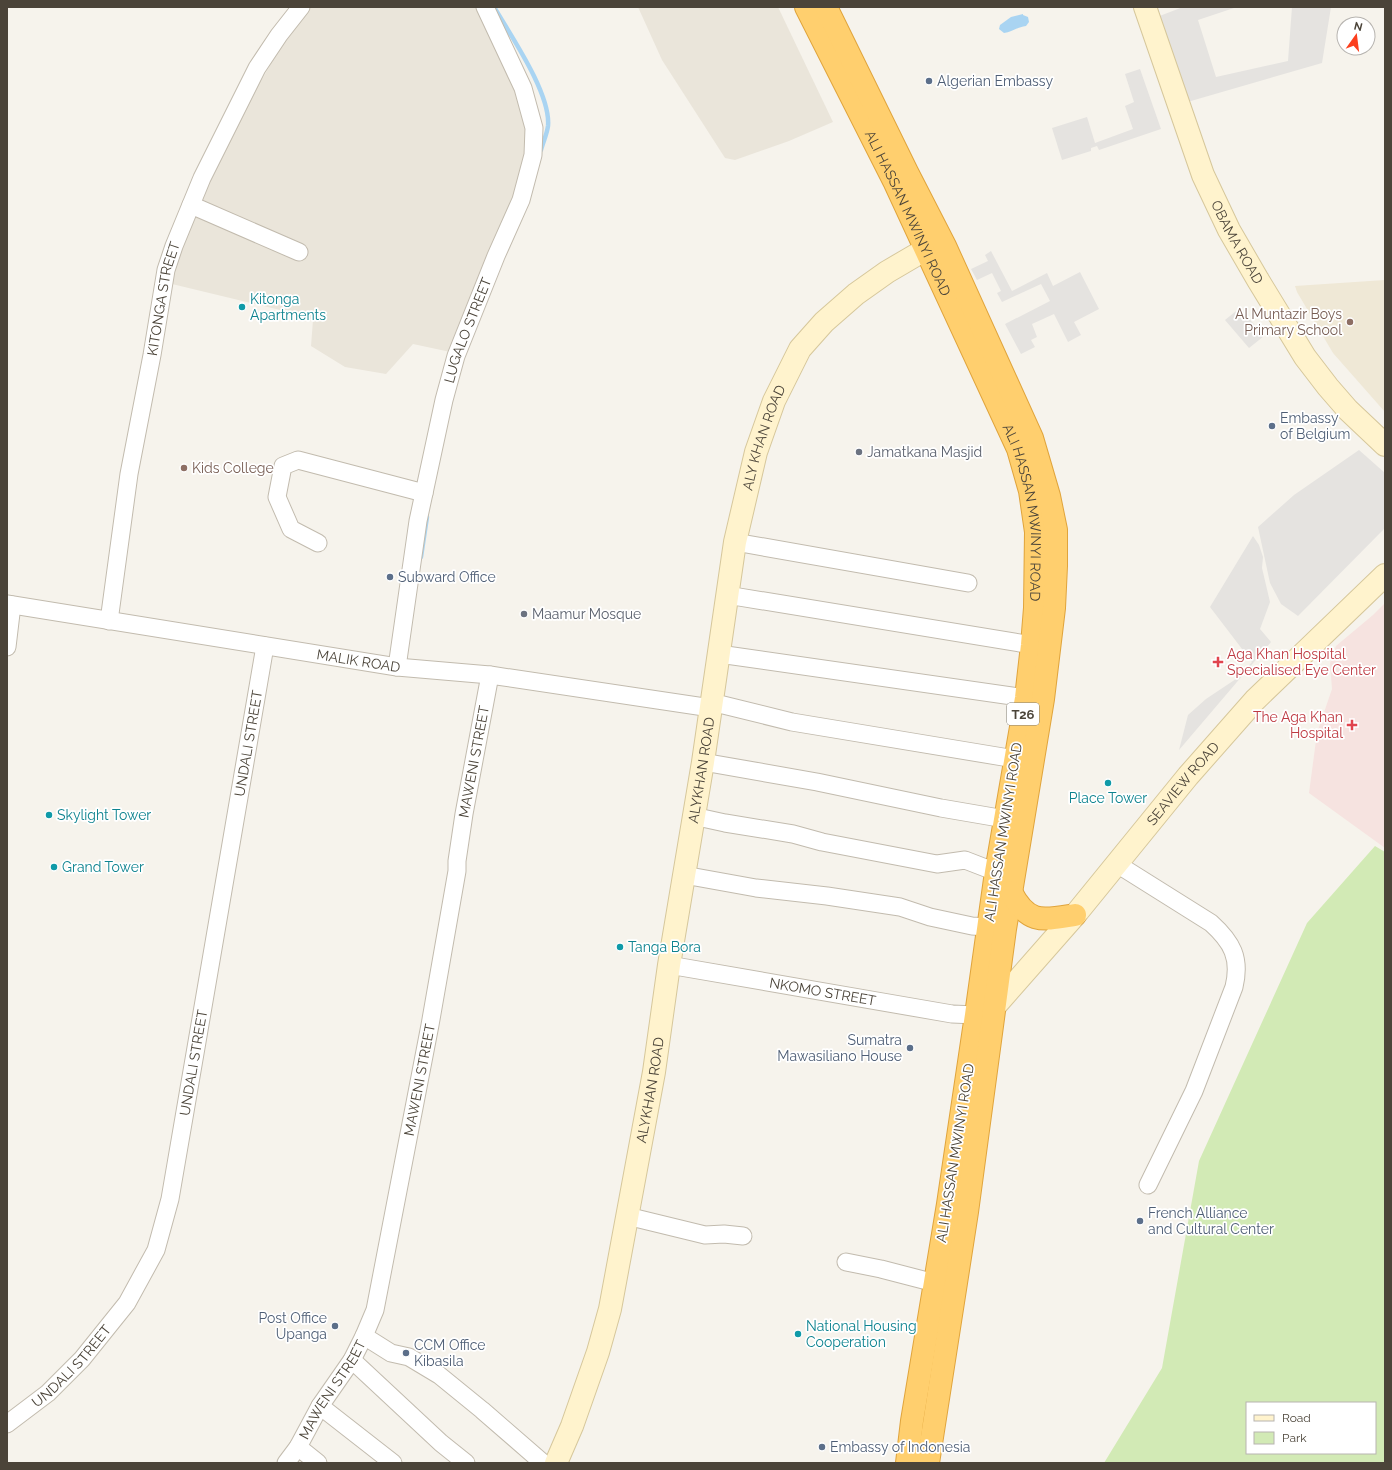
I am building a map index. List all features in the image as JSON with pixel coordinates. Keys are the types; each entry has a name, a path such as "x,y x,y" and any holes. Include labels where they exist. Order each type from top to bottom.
{"highway":[{"name":"ALI HASSAN MWINYI ROAD","path":"806,7 894,181 936,249 1032,438 1049,496 1056,530 1054,608 1043,698 1005,929 986,1011 935,1283 906,1463"},
{"name":"ALI HASSAN MWINYI ROAD","path":"826,7 907,172 936,249 1018,449 1030,491 1036,532 1037,567 1032,645 1026,698 987,927 986,1011 967,1212 928,1463"},
{"path":"1011,892 1017,904 1023,910 1038,918 1047,919 1075,915"}],"street":[{"name":"KITONGA STREET","path":"109,621 129,474 152,355 166,270 174,246 202,178 257,68 279,35 301,7"},
{"name":"LUGALO STREET","path":"397,668 418,521 444,400 456,356 496,256 521,200 533,155 534,128 523,88 485,7"},
{"name":"OBAMA ROAD","path":"1145,7 1203,175 1230,230 1258,280 1306,357 1328,387 1348,410 1385,445"},
{"path":"191,204 299,252"},
{"name":"ALY KHAN ROAD","path":"711,705 735,542 756,452 774,400 800,348 824,322 856,294 887,272 916,255 936,249"},
{"path":"318,543 291,530 277,497 283,466 289,463 298,460 424,492"},
{"path":"735,542 968,583"},
{"name":"SEAVIEW ROAD","path":"986,1011 1075,915 1188,776 1255,700 1385,575"},
{"path":"728,595 1032,645"},
{"path":"7,647 9,605"},
{"name":"MALIK ROAD","path":"9,605 397,668 490,675 711,705 792,722 1015,759"},
{"name":"UNDALI STREET","path":"7,1424 48,1393 82,1359 127,1303 156,1250 170,1199 264,646"},
{"path":"719,654 1026,698"},
{"name":"MAWENI STREET","path":"286,1463 298,1447 320,1406 352,1360 375,1310 430,1026 458,871 457,861 464,814 490,675"},
{"name":"ALYKHAN ROAD","path":"556,1463 572,1426 598,1352 610,1309 654,1072 669,965 711,705"},
{"path":"703,762 817,782 941,808 1005,819"},
{"path":"693,816 725,823 793,834 822,842 937,864 965,860 996,872"},
{"path":"1117,864 1211,923 1224,935 1232,948 1237,967 1237,977 1234,987 1194,1092 1148,1185"},
{"path":"684,875 756,888 827,896 900,907 930,917 972,926 987,927"},
{"name":"NKOMO STREET","path":"669,965 952,1014 986,1011"},
{"path":"627,1216 705,1235 724,1234 743,1236"},
{"path":"846,1262 881,1269 935,1283"},
{"path":"364,1336 391,1353 408,1357 439,1375 543,1463"},
{"path":"352,1360 441,1443 466,1463"},
{"path":"320,1406 393,1463"},
{"path":"298,1447 318,1463"}],"shaded area":[{"path":"308,7 481,7 539,119 503,226 455,353 413,344 386,374 345,367 311,346 313,320 293,313 172,284 179,242 233,130 297,18"},
{"path":"638,7 778,7 833,122 789,141 735,160 725,158 662,60"},
{"path":"1183,7 1237,7 1198,20 1216,77 1288,61 1292,7 1331,7 1322,63 1184,103 1157,17"},
{"path":"1140,69 1161,129 1099,150 1097,146 1091,148 1091,151 1062,160 1052,128 1087,117 1095,143 1133,129 1125,106 1134,102 1125,74"},
{"path":"991,251 1012,291 1047,273 1053,286 1080,272 1099,309 1074,322 1081,335 1068,342 1054,314 1032,324 1037,337 1031,340 1035,347 1021,354 1005,324 1050,301 1041,284 1002,302 997,293 1001,291 992,273 977,280 971,269 988,261 985,255"},
{"name":"Al Muntazir Boys Primary School","path":"1385,280 1385,412 1333,353 1297,292 1295,286"},
{"path":"1240,308 1264,336 1249,348 1225,320"},
{"path":"1359,450 1385,473 1385,528 1298,616 1281,604 1270,583 1258,527 1294,495"},
{"path":"1253,536 1259,545 1263,557 1262,568 1270,602 1260,629 1271,642 1179,750 1188,715 1206,699 1239,677 1252,662 1210,607"},
{"name":"The Aga Khan Hospital","path":"1385,603 1385,848 1309,793 1317,733 1332,689 1330,663 1336,646"}],"green space":[{"path":"1375,846 1385,852 1385,1463 1104,1463 1162,1368 1199,1161 1307,923"}],"water":[{"path":"1023,14 1028,17 1029,22 1026,26 1004,33 999,29 1000,25 1011,17"}],"waterway":[{"path":"494,7 528,65 543,98 547,113 548,126 541,150"},
{"path":"421,557 427,517"}],"place":[{"name":"Algerian Embassy","path":"929,81"},
{"name":"Kitonga Apartments","path":"242,307"},
{"name":"Al Muntazir Boys Primary School","path":"1350,322"},
{"name":"Embassy of Belgium","path":"1272,426"},
{"name":"Jamatkana Masjid","path":"859,452"},
{"name":"Kids College","path":"184,468"},
{"name":"Subward Office","path":"390,577"},
{"name":"Maamur Mosque","path":"524,614"},
{"name":"Aga Khan Hospital Specialised Eye Center","path":"1218,662"},
{"name":"The Aga Khan Hospital","path":"1352,725"},
{"name":"Place Tower","path":"1108,783"},
{"name":"Skylight Tower","path":"49,815"},
{"name":"Grand Tower","path":"54,867"},
{"name":"Tanga Bora","path":"620,947"},
{"name":"Sumatra Mawasiliano House","path":"910,1048"},
{"name":"French Alliance and Cultural Center","path":"1140,1221"},
{"name":"Post Office Upanga","path":"335,1326"},
{"name":"National Housing Cooperation","path":"798,1334"},
{"name":"CCM Office Kibasila","path":"406,1353"},
{"name":"Embassy of Indonesia","path":"822,1447"}]}
